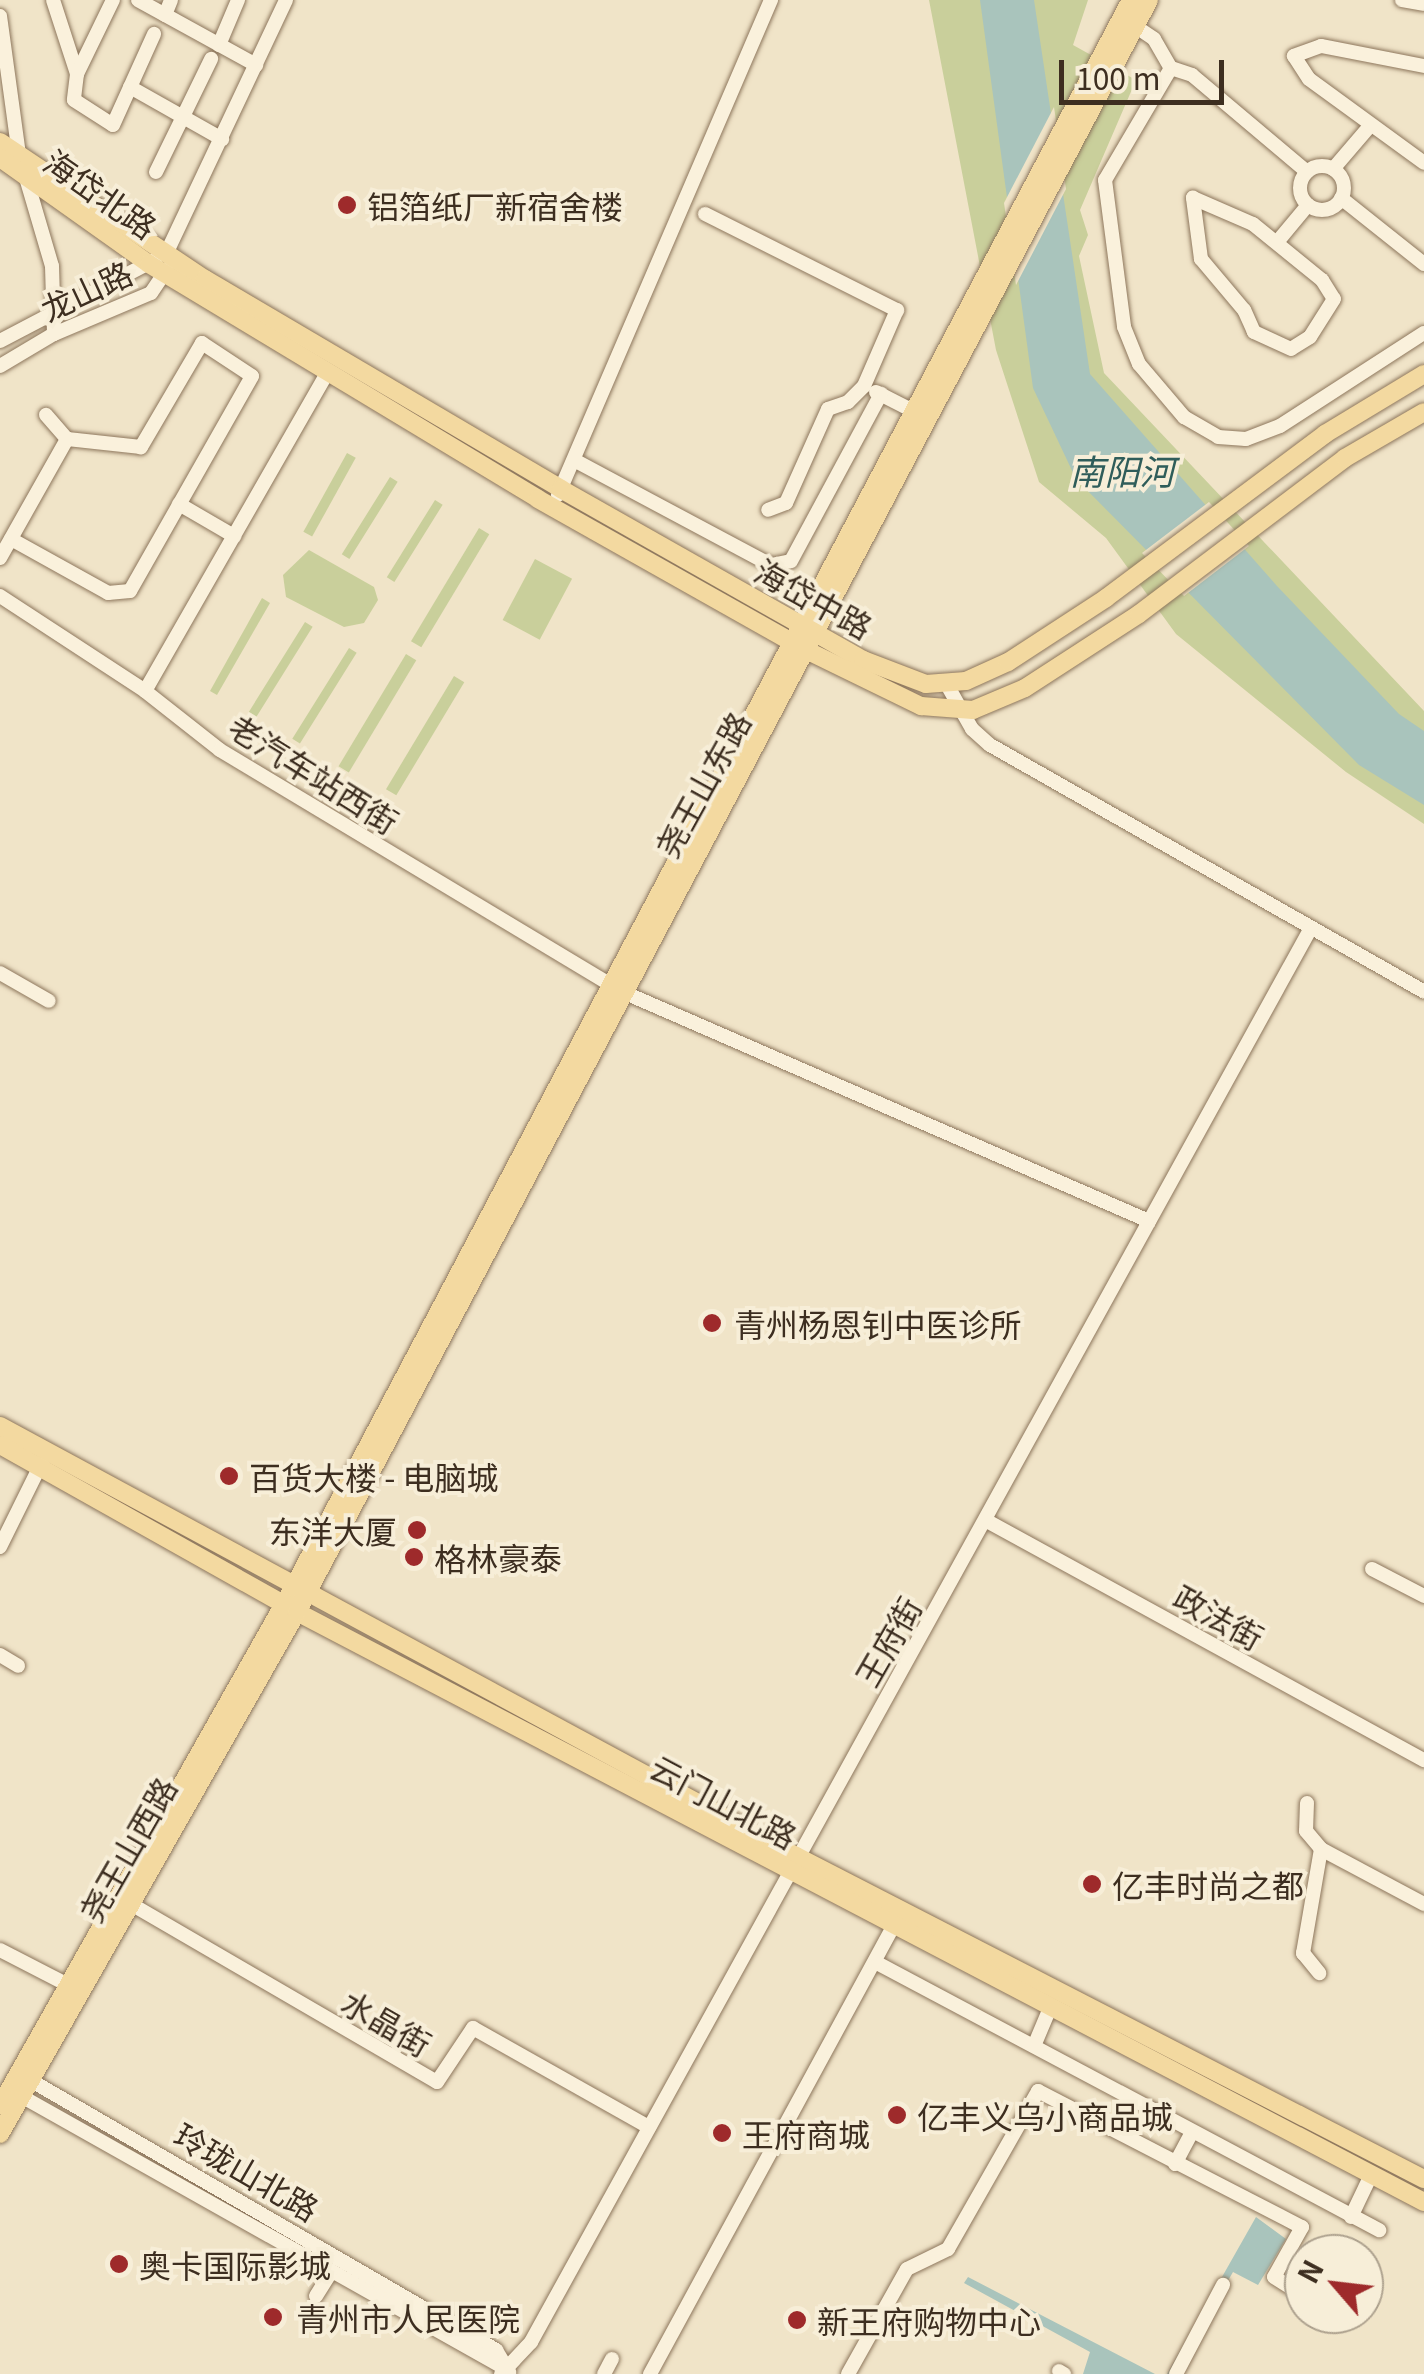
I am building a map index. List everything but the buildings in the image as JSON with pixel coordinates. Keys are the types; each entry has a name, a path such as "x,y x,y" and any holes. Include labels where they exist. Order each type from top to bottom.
{"main road":[{"name":"尧王山东路","path":"295,1600 1117,44 1131,0"},
{"name":"尧王山东路","path":"1117,44 1135,26 1148,0"},
{"name":"海岱北路","path":"0,142 28,179 168,276"},
{"name":"海岱北路","path":"9,156 166,254"},
{"name":"海岱中路","path":"166,254 556,498"},
{"name":"海岱中路","path":"168,276 328,372 805,639 908,702 959,710 985,707 1025,688 1139,614 1345,458 1424,412"},
{"name":"海岱中路","path":"805,639 900,678 946,683 1008,662 1106,598 1326,434 1418,376"},
{"name":"云门山北路","path":"0,1426 44,1458 295,1600 792,1863 1424,2179"},
{"name":"云门山北路","path":"0,1445 44,1458"},
{"name":"尧王山西路","path":"13,2089 131,1904 295,1600"},
{"name":"尧王山西路","path":"0,2134 13,2089 68,1985 295,1600"},
{"name":"云门山北路","path":"792,1863 894,1925 1424,2202"},
{"name":"玲珑山北路","path":"0,2064 13,2089"}],"street":[{"path":"52,0 78,74"},
{"path":"113,0 78,74 74,100 112,125 154,34"},
{"path":"138,0 256,65"},
{"path":"164,15 171,0"},
{"path":"219,45 238,0"},
{"path":"166,254 286,0"},
{"path":"556,498 771,0"},
{"path":"1402,0 1424,4"},
{"path":"0,16 9,156"},
{"path":"1135,26 1154,38 1171,68 1192,76 1307,172 1332,169 1369,127"},
{"path":"1424,66 1321,46 1294,56 1310,79 1369,127 1424,163"},
{"path":"156,172 211,59"},
{"path":"1171,68 1105,180 1124,326 1139,364 1184,417 1218,436 1246,439 1280,426 1424,333"},
{"path":"130,87 222,139"},
{"path":"1308,205 1327,209 1341,198 1343,184 1332,169"},
{"path":"1307,172 1300,187 1308,205"},
{"path":"28,179 52,266 50,312 54,334"},
{"path":"1193,198 1278,241 1334,299 1310,337 1291,349 1254,332 1244,310 1201,260 1193,198"},
{"path":"1341,198 1424,264"},
{"path":"1278,241 1308,205"},
{"path":"705,214 897,310 864,386 848,402 828,409 786,502 768,510"},
{"name":"龙山路","path":"0,341 166,254 168,276 151,293 54,334 0,366"},
{"path":"10,539 108,593 130,591 252,376 202,343 141,447 67,439 46,415"},
{"path":"1418,376 1424,362"},
{"path":"145,690 328,372"},
{"path":"864,386 923,408"},
{"path":"574,460 770,565 791,561 881,394"},
{"path":"0,558 67,439"},
{"path":"179,504 234,536"},
{"name":"老汽车站西街","path":"0,596 145,690 220,750 616,988 1149,1221"},
{"path":"946,683 959,710 990,745 1424,992"},
{"name":"王府街","path":"506,2372 530,2342 792,1863 987,1521 1310,928"},
{"path":"0,973 49,1001"},
{"path":"0,1548 44,1458"},
{"name":"政法街","path":"987,1521 1424,1760"},
{"path":"1372,1568 1424,1596"},
{"path":"0,1655 18,1666"},
{"path":"1307,1803 1306,1831 1320,1849 1424,1904"},
{"path":"1319,1973 1303,1953 1320,1849"},
{"name":"水晶街","path":"131,1904 436,2082 473,2028 649,2128"},
{"path":"650,2374 878,1962 894,1925"},
{"path":"0,1950 68,1985"},
{"path":"878,1962 1379,2230"},
{"path":"1034,2046 1050,2008"},
{"name":"玲珑山北路","path":"13,2089 506,2372"},
{"name":"玲珑山北路","path":"13,2089 496,2350 506,2372"},
{"path":"848,2374 907,2269 948,2249 1038,2091 1302,2227 1298,2234"},
{"path":"1176,2164 1192,2132"},
{"path":"1351,2217 1371,2175"},
{"path":"1284,2260 1274,2278 1284,2284"},
{"path":"316,2296 330,2274"},
{"path":"1176,2374 1222,2285"},
{"path":"604,2374 612,2359"}],"green space":[{"path":"929,0 1088,0 1073,45 1136,80 1080,210 1088,235 1079,256 1104,373 1424,711 1424,824 1346,772 1176,634 1106,538 1039,482 996,350"},
{"path":"347,453 356,458 312,537 303,532"},
{"path":"390,477 398,482 349,559 342,554"},
{"path":"435,500 443,505 394,582 387,577"},
{"path":"479,528 489,534 421,647 411,641"},
{"path":"309,550 374,587 378,600 364,623 344,627 286,597 283,575"},
{"path":"535,559 572,579 540,640 503,620"},
{"path":"262,598 270,603 217,695 210,691"},
{"path":"305,622 313,627 256,717 249,712"},
{"path":"349,648 357,653 300,744 292,739"},
{"path":"406,654 416,660 349,772 339,766"},
{"path":"454,676 464,682 396,795 386,789"}],"water":[{"name":"南阳河","path":"980,0 1034,0 1090,374 1277,586 1399,714 1424,731 1424,805 1359,765 1076,479 1033,388"},
{"path":"1256,2217 1284,2238 1284,2242 1258,2285 1233,2272 1174,2374 1167,2374"},
{"path":"968,2277 1155,2374 1083,2374 1090,2352 964,2283"}],"pier":[{"path":"1054,107 1066,189 1016,285 1004,203"},
{"path":"1209,502 1249,546 1184,596 1142,553"}],"place":[{"name":"铝箔纸厂新宿舍楼","path":"347,205"},
{"name":"青州杨恩钊中医诊所","path":"712,1323"},
{"name":"百货大楼 - 电脑城","path":"229,1476"},
{"name":"东洋大厦","path":"417,1530"},
{"name":"格林豪泰","path":"414,1557"},
{"name":"亿丰时尚之都","path":"1092,1884"},
{"name":"亿丰义乌小商品城","path":"897,2115"},
{"name":"王府商城","path":"722,2133"},
{"name":"奥卡国际影城","path":"119,2264"},
{"name":"青州市人民医院","path":"273,2317"},
{"name":"新王府购物中心","path":"797,2320"}]}
